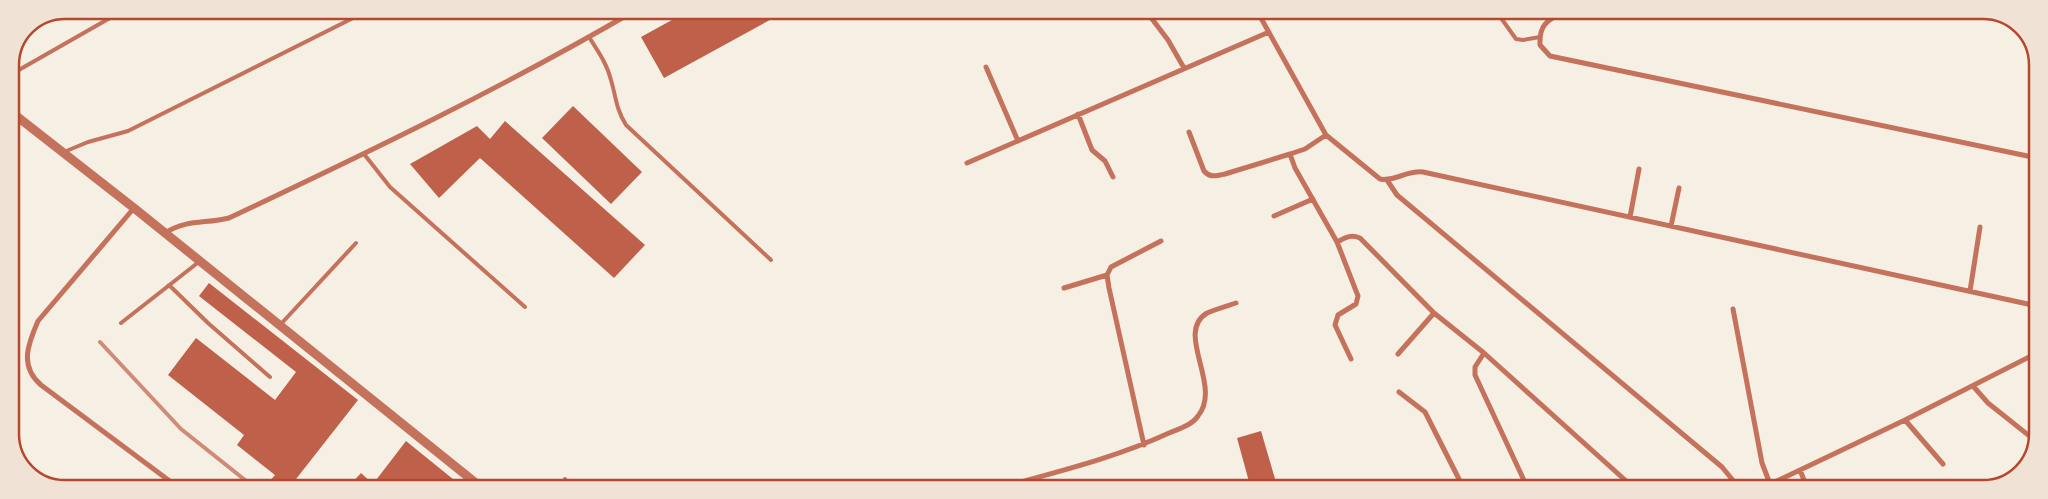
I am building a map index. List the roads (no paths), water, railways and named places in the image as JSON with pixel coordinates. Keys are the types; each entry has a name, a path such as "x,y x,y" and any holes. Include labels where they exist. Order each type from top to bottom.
{"street":[{"path":"164,234 174,227 190,222 217,221 229,218 364,154 620,19"},
{"path":"1152,19 1171,45 1184,68"},
{"path":"1262,19 1326,134 1374,176 1387,180 1410,172 1423,172 2029,304"},
{"path":"1551,19 1541,29 1540,37 1540,45 1550,56 2029,156"},
{"path":"967,164 1269,32"},
{"path":"986,68 1018,141"},
{"path":"1078,114 1092,150 1105,161 1113,177"},
{"path":"19,118 134,208 472,480"},
{"path":"1189,132 1204,171 1208,175 1215,176 1305,149 1326,134"},
{"path":"1290,154 1295,168 1337,242 1358,296 1356,304 1338,315 1335,325 1351,359"},
{"path":"1630,217 1639,169"},
{"path":"1387,180 1397,196 1722,467 1733,480"},
{"path":"1671,226 1679,188"},
{"path":"1274,216 1313,199"},
{"path":"134,208 38,321 32,334 27,360 33,378 41,385 168,480"},
{"path":"1970,291 1980,228"},
{"path":"1337,242 1348,236 1354,235 1360,238 1434,313 1484,353 1625,480"},
{"path":"1144,445 1108,288 1107,275 1112,267 1161,241"},
{"path":"1064,288 1107,275"},
{"path":"1027,480 1144,445 1197,418 1206,402 1207,392 1195,341 1195,330 1199,320 1207,314 1236,303"},
{"path":"1733,309 1762,463 1768,480"},
{"path":"1398,354 1434,313"},
{"path":"1484,353 1475,367 1475,375 1524,480"},
{"path":"1779,480 1905,420 2029,357"},
{"path":"1973,386 1988,403 2029,436"},
{"path":"1399,392 1424,412 1459,480"},
{"path":"1905,420 1943,464"},
{"path":"1800,470 1804,480"}],"lane":[{"path":"19,70 108,19"},
{"path":"62,153 88,142 128,131 351,19"},
{"path":"1502,19 1516,39 1523,40 1540,37"},
{"path":"589,37 608,71 618,110 626,125 771,260"},
{"path":"364,154 390,187 524,307"},
{"path":"280,325 356,243"},
{"path":"121,322 200,261"},
{"path":"169,285 208,323 270,378"}],"railway":[{"path":"100,342 181,429 245,480"}]}
